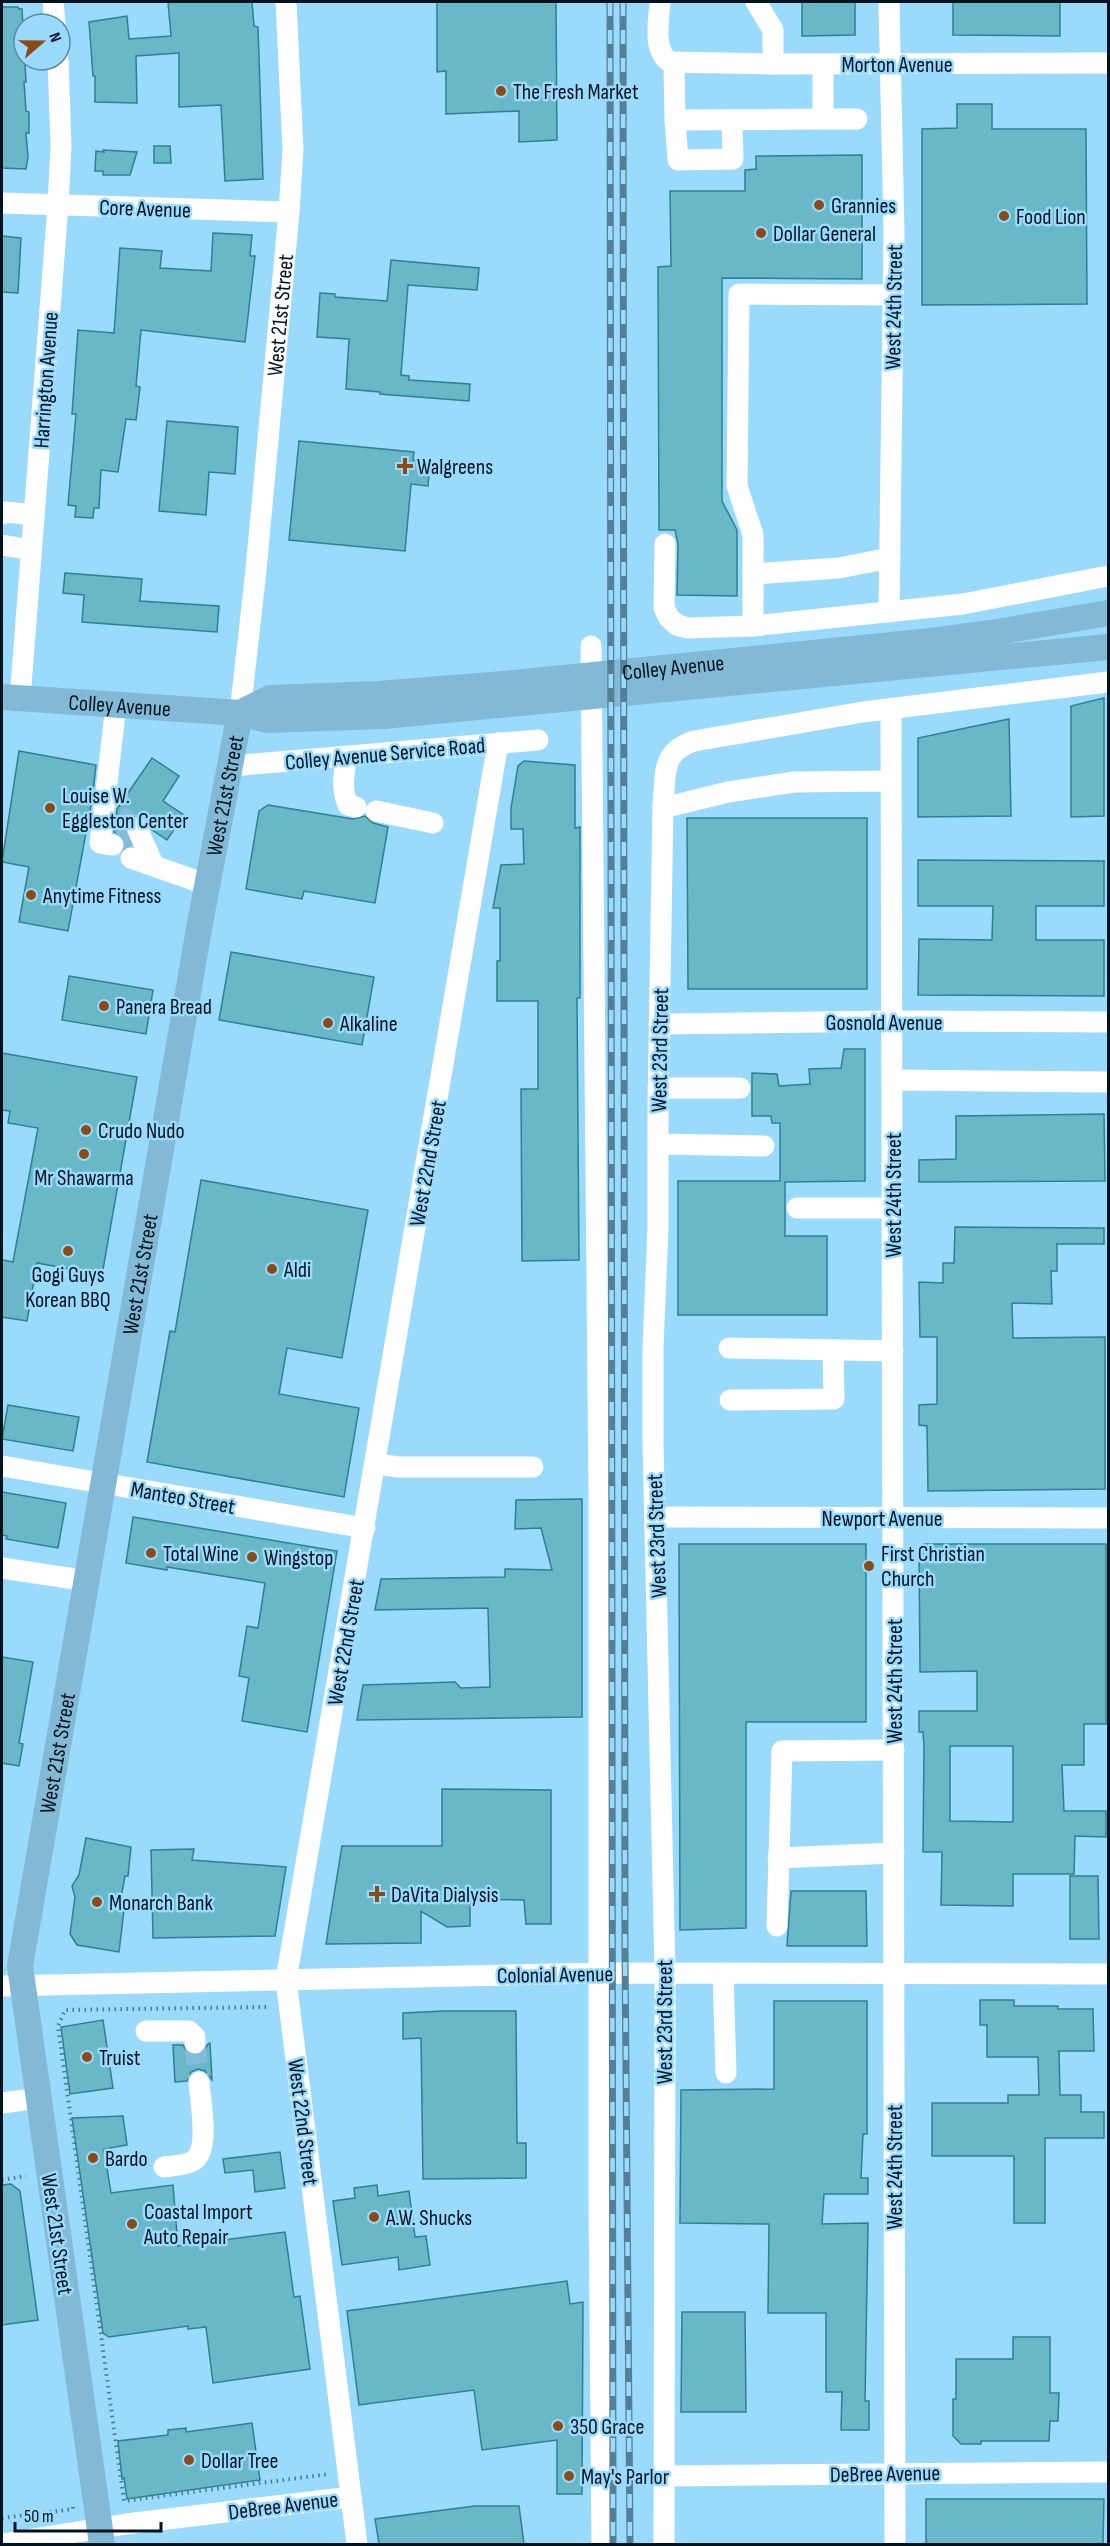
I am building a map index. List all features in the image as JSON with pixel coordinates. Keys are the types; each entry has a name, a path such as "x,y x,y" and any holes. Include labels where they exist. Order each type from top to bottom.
{"main road":[{"name":"Colley Avenue","path":"240,713 270,698 368,694 504,684 765,658 991,633 1108,613"},
{"name":"Colley Avenue","path":"11,698 240,713 267,720 383,716 1108,646"},
{"name":"West 21st Street","path":"100,2536 39,2098 12,1985 22,1958 103,1484 240,713"}],"street":[{"name":"West 21st Street","path":"240,713 256,570 289,212 293,150 286,2"},
{"path":"660,2 659,50 663,57 680,62 675,120 678,160 733,159 732,120"},
{"path":"756,2 773,30 773,64"},
{"name":"West 24th Street","path":"889,2 894,232 889,612"},
{"name":"Morton Avenue","path":"680,62 1108,63"},
{"path":"823,64 823,119"},
{"name":"Harrington Avenue","path":"11,698 31,550 58,206 61,146 58,72"},
{"path":"675,120 857,118"},
{"name":"Core Avenue","path":"2,203 289,212"},
{"path":"753,626 753,535 737,486 739,294 892,295"},
{"path":"2,514 6,512 34,515"},
{"path":"665,544 664,608 669,618 677,626 688,628 753,626 963,604 1108,576"},
{"path":"2,545 31,550"},
{"path":"753,574 839,568 890,558"},
{"path":"591,646 599,1494 598,1772 601,1973 599,2204 602,2544"},
{"name":"West 23rd Street","path":"664,2544 664,1972 653,1348 658,1228 659,1024 663,808 666,765 672,754 681,746 694,741 891,709 1108,682"},
{"path":"116,705 119,831 153,865 208,885"},
{"name":"West 24th Street","path":"891,709 895,2544"},
{"name":"Colley Avenue Service Road","path":"231,766 538,740"},
{"name":"West 22nd Street","path":"357,2544 286,1980 498,743"},
{"path":"346,758 343,786 348,806 433,823"},
{"path":"663,808 728,792 794,782 891,781"},
{"path":"119,831 153,865"},
{"name":"Gosnold Avenue","path":"659,1024 892,1021 1108,1022"},
{"path":"892,1080 1108,1082"},
{"path":"658,1088 740,1088"},
{"path":"658,1144 764,1146"},
{"path":"796,1208 893,1208"},
{"path":"729,1348 893,1351"},
{"path":"730,1400 834,1399 833,1350"},
{"path":"376,1464 399,1467 533,1467"},
{"name":"Manteo Street","path":"2,1466 365,1528"},
{"name":"Newport Avenue","path":"655,1518 1108,1518"},
{"path":"2,1568 88,1581"},
{"path":"777,1926 782,1751 894,1750"},
{"path":"778,1858 894,1853"},
{"name":"Colonial Avenue","path":"12,1985 664,1972 1108,1974"},
{"path":"723,1974 726,2073"},
{"path":"146,2031 189,2031 195,2037 195,2043"},
{"path":"164,2167 193,2161 201,2152 203,2138 199,2082"},
{"path":"2,2103 39,2098"},
{"name":"DeBree Avenue","path":"663,2476 1108,2472"},
{"name":"DeBree Avenue","path":"2,2544 100,2536 351,2497"}],"path":[{"path":"266,2007 65,2010 58,2026 124,2501 334,2473"},
{"path":"25,2167 28,2187"},
{"path":"2,2180 26,2176"},
{"path":"2,2518 73,2509 72,2498"}],"building":[{"path":"168,2 252,2 254,26 258,27 263,179 225,181 221,105 179,107 179,53 136,56 137,103 95,102 95,76 93,76 89,22 127,16 129,39 171,36"},
{"name":"The Fresh Market","path":"437,2 556,2 557,140 519,142 519,111 446,114 446,71 437,72"},
{"path":"802,2 855,2 855,35 802,36"},
{"path":"953,2 1060,2 1060,36 953,35"},
{"path":"2,7 18,7 22,12 12,12 12,72 25,72 26,111 29,112 29,133 26,133 28,157 26,169 2,168"},
{"name":"Food Lion","path":"957,104 992,104 992,129 1086,129 1087,304 922,305 922,129 957,128"},
{"path":"154,146 170,146 171,163 154,163"},
{"path":"103,150 137,152 130,175 103,175 103,171 95,171 96,151 104,152"},
{"path":"862,155 862,279 722,278 722,501 737,530 737,596 677,595 678,544 675,530 659,530 658,267 671,266 670,191 745,191 745,170 756,169 756,156"},
{"path":"213,233 252,235 250,256 255,256 245,342 141,330 136,386 140,387 136,420 126,419 118,472 101,470 99,508 94,508 93,518 75,517 76,506 68,505 76,414 72,414 78,330 114,333 120,248 162,251 160,268 211,271"},
{"path":"2,236 21,238 18,293 2,292"},
{"path":"391,260 479,268 477,290 408,285 401,375 409,376 409,380 470,384 469,401 346,389 349,339 317,337 320,293 335,294 335,297 387,301"},
{"path":"167,421 238,427 235,474 209,472 206,515 159,511"},
{"name":"Walgreens","path":"299,441 414,452 413,460 430,461 428,486 411,484 405,551 289,540"},
{"path":"65,573 142,579 140,601 219,606 217,632 82,622 84,595 63,593"},
{"path":"1104,698 1104,816 1071,817 1071,706"},
{"path":"1009,719 1011,816 918,817 918,738"},
{"name":"Louise W. Eggleston Center","path":"19,751 96,765 92,800 68,931 19,922 29,867 2,862"},
{"path":"152,758 179,776 163,801 184,815 167,840 152,830 144,817 131,817 124,826 131,846 126,847 121,835 114,832 117,809"},
{"path":"524,761 575,765 575,828 580,827 580,998 577,998 579,1260 522,1261 521,1089 538,1089 538,1001 497,1001 500,908 493,908 501,865 524,864 523,829 511,829 511,808 518,766"},
{"path":"268,805 353,819 365,816 373,823 388,827 375,903 304,891 302,899 246,889 259,811"},
{"path":"687,818 867,818 867,989 688,989"},
{"path":"918,860 1104,861 1104,906 1036,906 1036,940 1104,940 1104,996 918,995 919,939 992,940 993,906 918,906"},
{"path":"231,952 374,977 362,1045 219,1020"},
{"path":"69,976 153,990 146,1034 62,1020"},
{"path":"844,1049 865,1049 865,1181 785,1182 785,1236 827,1236 827,1315 678,1315 678,1181 780,1181 780,1123 772,1123 771,1116 752,1116 752,1073 777,1074 779,1086 810,1084 809,1069 841,1068"},
{"path":"2,1053 137,1077 102,1275 37,1263 27,1321 2,1317 2,1260 13,1262 38,1128 8,1123 10,1111 2,1110"},
{"path":"1104,1114 1105,1181 919,1182 919,1160 956,1159 956,1116"},
{"path":"201,1180 368,1210 342,1358 287,1348 279,1394 359,1408 344,1497 147,1462 170,1331 175,1332"},
{"path":"955,1227 1104,1228 1104,1244 1057,1244 1057,1271 1051,1271 1052,1304 1012,1303 1013,1338 1105,1337 1105,1489 928,1491 927,1426 919,1425 919,1405 937,1404 937,1337 920,1337 919,1282 943,1283 943,1263 954,1263"},
{"path":"8,1405 79,1417 73,1451 2,1439"},
{"path":"2,1492 66,1503 58,1548 6,1539 7,1536 2,1535"},
{"path":"582,1499 582,1717 357,1720 363,1685 455,1682 461,1688 490,1687 488,1608 375,1610 381,1579 505,1577 505,1569 552,1570 541,1528 515,1529 516,1500"},
{"path":"133,1517 337,1551 307,1732 242,1721 249,1678 239,1676 247,1626 258,1628 265,1583 167,1567 167,1570 126,1563"},
{"path":"679,1544 866,1544 866,1722 746,1722 746,1928 680,1930"},
{"path":"924,1544 1106,1544 1106,1724 1084,1724 1084,1765 1062,1765 1064,1811 1106,1811 1106,1837 1075,1836 1074,1874 1013,1874 1013,1906 941,1905 942,1852 923,1852 924,1746 923,1732 919,1732 919,1711 977,1711 977,1671 920,1672 919,1548","holes":["950,1746 1013,1746 1013,1822 950,1821"]},
{"path":"2,1657 33,1662 19,1743 23,1744 19,1766 2,1763"},
{"path":"442,1789 551,1790 551,1924 526,1924 524,1900 470,1899 470,1926 447,1927 421,1911 421,1943 326,1944 342,1846 442,1846"},
{"name":"Monarch Bank","path":"86,1838 131,1847 128,1876 125,1876 119,1909 124,1910 119,1952 77,1945 70,1934 75,1897 72,1886 79,1875"},
{"path":"194,1849 192,1860 286,1867 275,1936 153,1938 151,1850"},
{"path":"1070,1876 1098,1876 1099,1939 1070,1939"},
{"path":"791,1891 866,1891 867,1946 787,1946"},
{"path":"980,2000 1014,2000 1014,2006 1093,2009 1094,2051 1059,2051 1060,2095 1081,2095 1081,2112 1104,2112 1104,2138 1045,2138 1045,2223 1014,2223 1014,2156 932,2156 932,2103 1008,2103 1008,2095 1039,2095 1038,2057 987,2057 987,2025 980,2025"},
{"path":"774,2001 867,2001 867,2134 863,2134 861,2178 868,2178 868,2194 824,2194 822,2224 868,2223 865,2401 869,2401 869,2430 841,2430 842,2392 826,2392 826,2313 768,2313 769,2224 680,2223 681,2090 774,2089"},
{"path":"516,2011 517,2143 526,2143 526,2178 423,2179 421,2038 403,2039 403,2013"},
{"name":"Truist","path":"103,2020 113,2088 70,2094 61,2027"},
{"path":"210,2043 212,2080 205,2071 198,2069 191,2072 187,2081 175,2082 173,2045 183,2045 188,2054 196,2056 202,2054"},
{"path":"123,2116 127,2145 104,2149 111,2193 173,2185 178,2246 285,2232 294,2297 300,2296 310,2369 213,2383 206,2327 188,2329 188,2326 109,2337 103,2333 72,2118"},
{"path":"280,2152 285,2188 255,2192 253,2170 225,2173 223,2159"},
{"path":"11,2184 20,2191 38,2320 2,2325 2,2185"},
{"name":"A.W. Shucks","path":"377,2185 378,2196 409,2191 415,2237 426,2236 430,2265 399,2270 398,2257 342,2265 333,2201 355,2198 354,2188"},
{"path":"567,2281 570,2304 583,2302 582,2494 557,2494 557,2440 482,2450 474,2390 359,2405 347,2311"},
{"path":"682,2312 745,2312 746,2412 681,2412"},
{"path":"1013,2337 1050,2337 1050,2393 1059,2393 1058,2421 1050,2421 1049,2441 981,2441 981,2444 961,2444 953,2436 956,2359 1013,2359"},
{"name":"Dollar Tree","path":"252,2423 260,2480 127,2499 124,2478 122,2479 118,2441 168,2435 168,2430 186,2428 186,2432"},
{"path":"926,2499 1104,2499 1103,2544 926,2544"},
{"path":"475,2506 519,2506 524,2544 379,2544 375,2519"}],"tunnel":[{"path":"119,815 137,828"},
{"path":"115,834 133,847"},
{"path":"195,2043 199,2082"}],"railway":[{"path":"610,2 613,2544"},
{"path":"623,2 625,1951 630,2544"}],"place":[{"name":"The Fresh Market","path":"501,91"},
{"name":"Grannies","path":"819,205"},
{"name":"Food Lion","path":"1004,216"},
{"name":"Dollar General","path":"761,233"},
{"name":"Walgreens","path":"405,466"},
{"name":"Louise W. Eggleston Center","path":"50,808"},
{"name":"Anytime Fitness","path":"31,895"},
{"name":"Panera Bread","path":"104,1006"},
{"name":"Alkaline","path":"328,1023"},
{"name":"Crudo Nudo","path":"86,1130"},
{"name":"Mr Shawarma","path":"84,1154"},
{"name":"Gogi Guys Korean BBQ","path":"68,1251"},
{"name":"Aldi","path":"272,1269"},
{"name":"Total Wine","path":"151,1553"},
{"name":"Wingstop","path":"252,1557"},
{"name":"First Christian Church","path":"869,1566"},
{"name":"DaVita Dialysis","path":"377,1894"},
{"name":"Monarch Bank","path":"97,1902"},
{"name":"Truist","path":"87,2057"},
{"name":"Bardo","path":"93,2158"},
{"name":"A.W. Shucks","path":"374,2217"},
{"name":"Coastal Import Auto Repair","path":"132,2224"},
{"name":"350 Grace","path":"558,2426"},
{"name":"Dollar Tree","path":"189,2460"},
{"name":"May's Parlor","path":"569,2476"}]}
